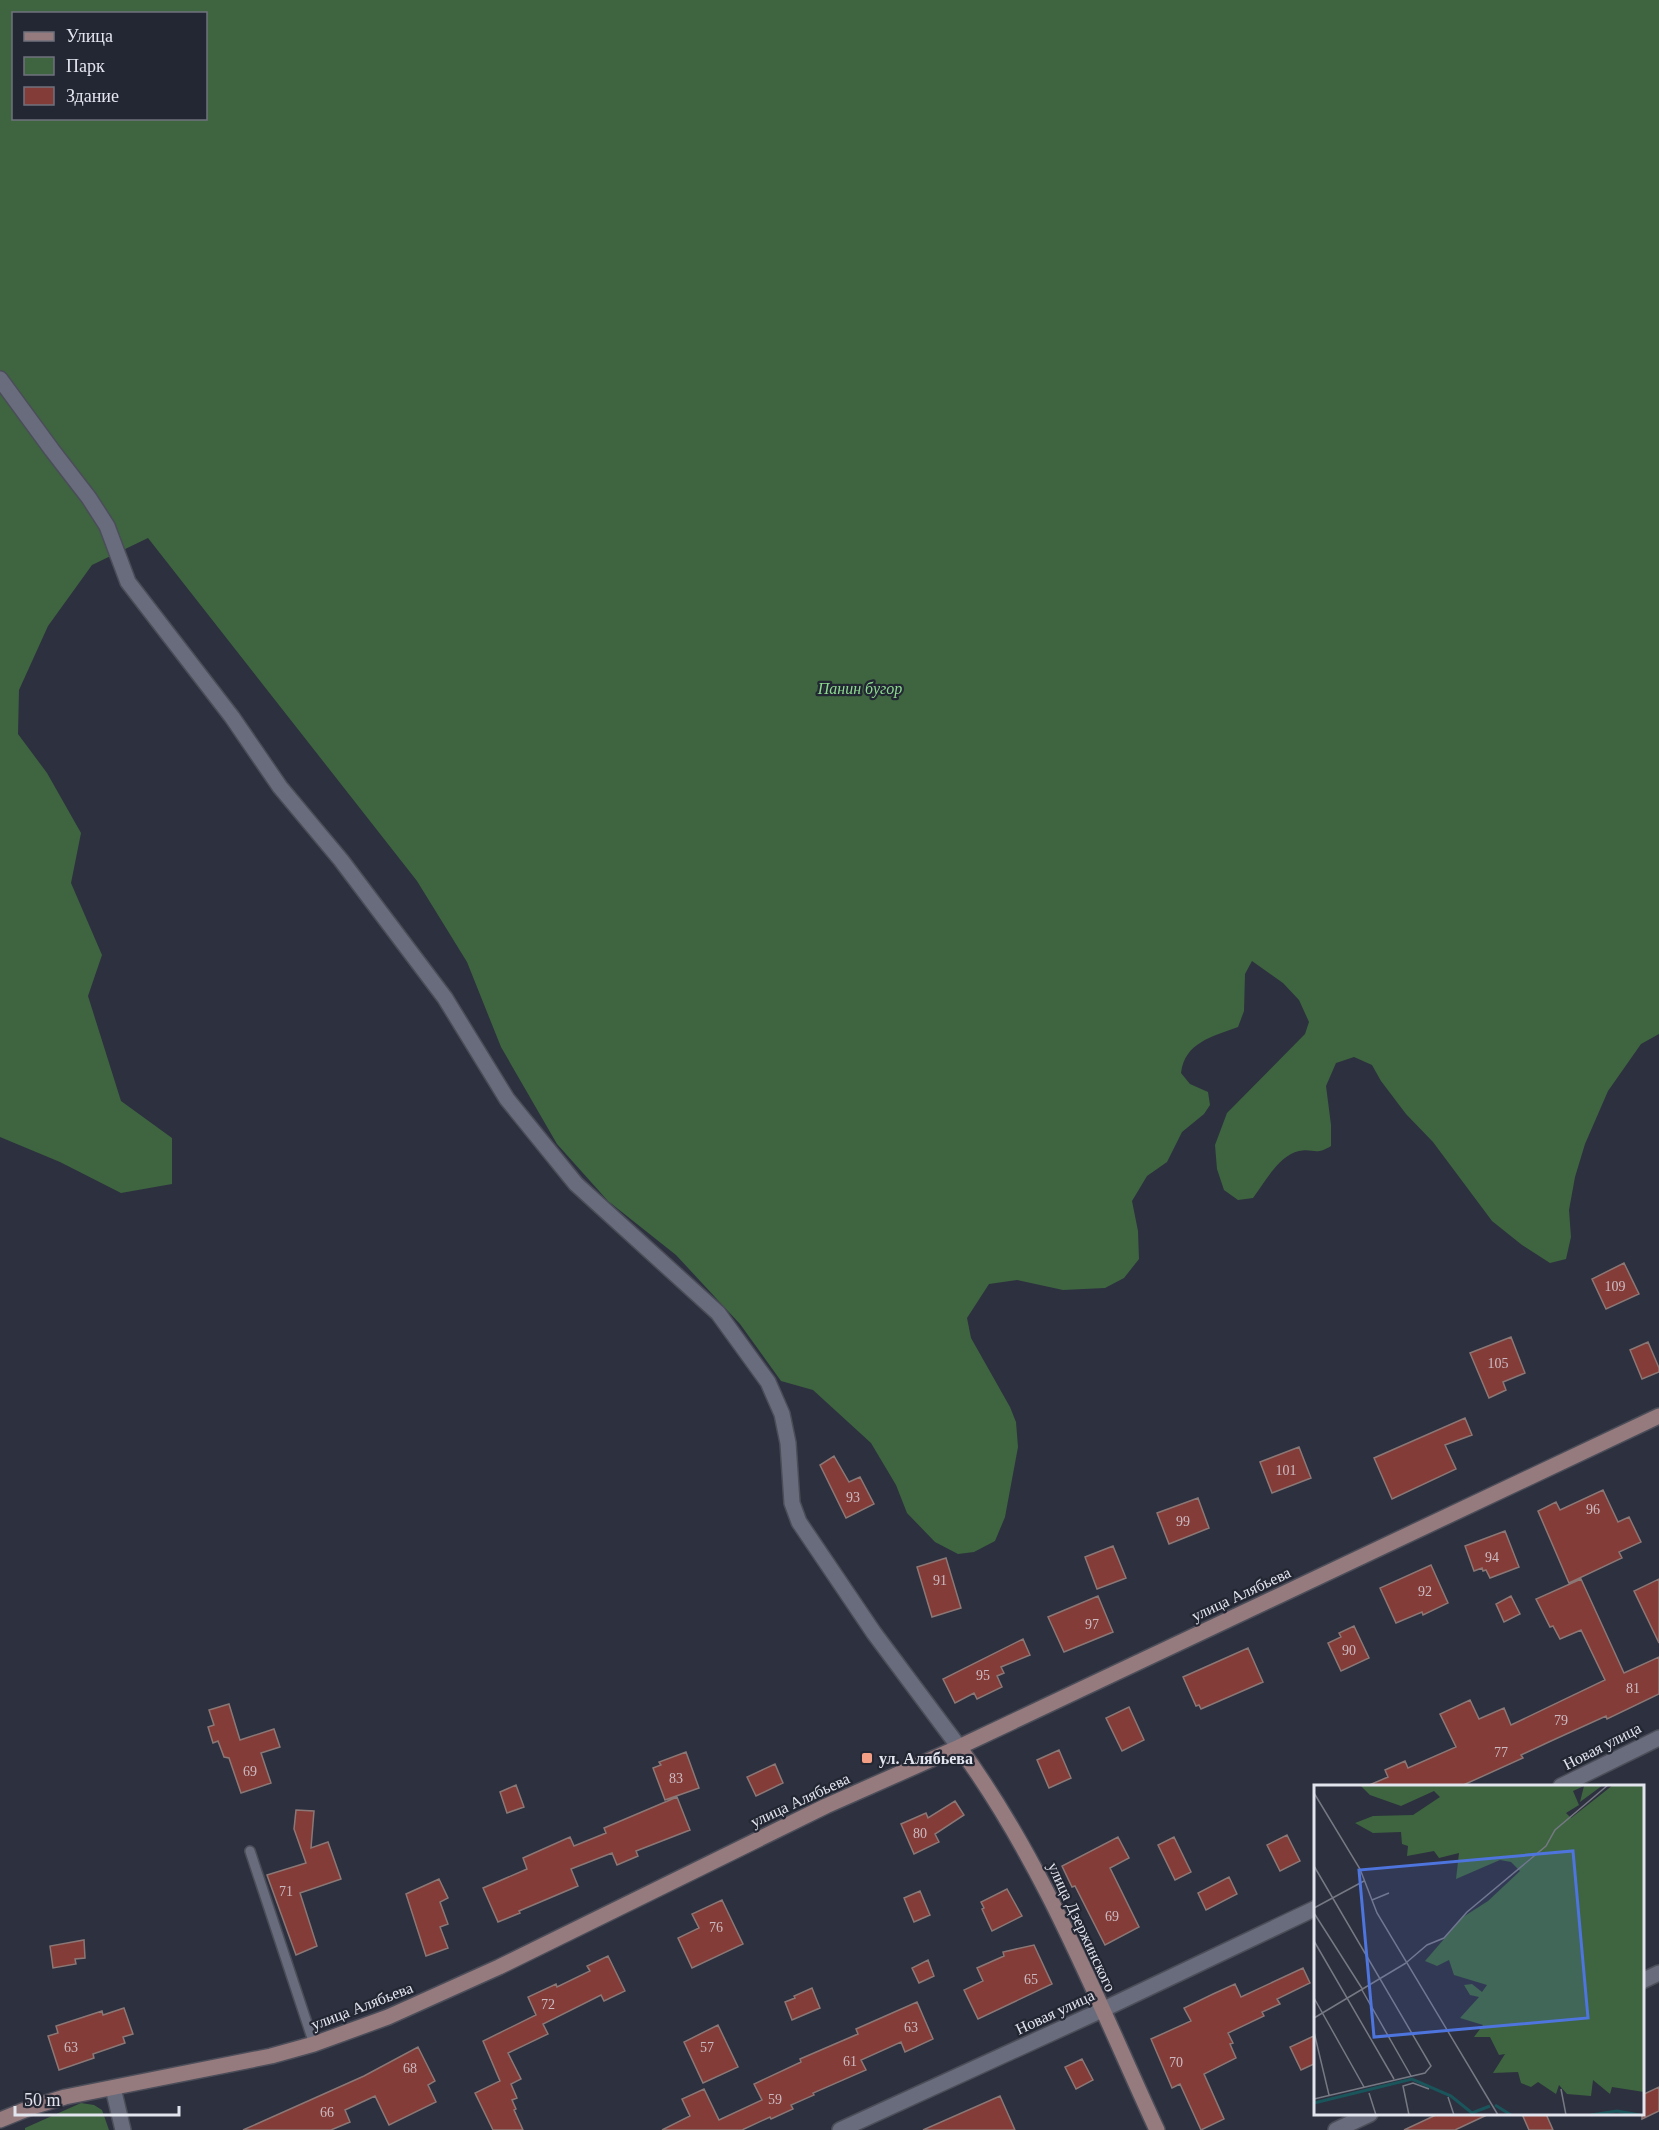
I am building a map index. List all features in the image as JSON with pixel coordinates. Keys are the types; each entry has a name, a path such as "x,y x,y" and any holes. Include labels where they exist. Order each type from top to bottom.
{"main road":[{"name":"улица Алябьева","path":"0,2120 65,2097 272,2056 314,2044 388,2017 440,1994 826,1806 958,1747 1659,1416"},
{"name":"улица Дзержинского","path":"958,1747 1009,1821 1058,1915 1157,2130"}],"street":[{"path":"0,379 89,498 107,526 128,582 232,717 280,787 341,860 445,998 507,1099 576,1184 718,1314 768,1382 782,1414 788,1443 792,1503 799,1522 874,1633 958,1747"},
{"name":"Новая улица","path":"1564,1785 1659,1738"},
{"name":"Новая улица","path":"840,2130 1102,2010 1314,1909"},
{"path":"1644,1980 1659,1973"},
{"path":"113,2088 123,2130"},
{"path":"1336,2130 1368,2115"}],"lane":[{"path":"250,1851 314,2044"}],"green space":[{"name":"Панин бугор","path":"0,0 1659,0 1659,1034 1641,1044 1608,1091 1585,1144 1575,1177 1569,1210 1571,1237 1566,1259 1550,1263 1522,1245 1492,1221 1433,1142 1406,1114 1372,1065 1354,1057 1336,1063 1326,1086 1331,1146 1318,1151 1299,1151 1285,1158 1273,1170 1253,1198 1238,1200 1224,1190 1217,1169 1215,1145 1227,1113 1305,1034 1309,1022 1299,1000 1283,983 1252,961 1245,974 1244,1011 1238,1027 1201,1042 1188,1054 1184,1063 1181,1073 1190,1084 1208,1092 1210,1105 1204,1114 1182,1132 1167,1162 1147,1176 1132,1201 1138,1231 1139,1259 1124,1278 1105,1288 1063,1290 1017,1280 989,1284 967,1318 971,1338 1016,1422 1018,1447 1005,1517 995,1541 974,1552 958,1554 935,1542 907,1513 896,1485 871,1443 813,1390 781,1381 740,1324 676,1255 608,1201 557,1144 501,1047 467,962 417,881 148,538 92,565 48,626 19,690 18,734 47,773 81,833 71,883 102,955 88,996 121,1101 172,1138 172,1184 121,1193 60,1162 0,1137"},
{"path":"81,2103 94,2105 102,2110 109,2130 25,2130 25,2128"}],"building":[{"path":"1624,1263 1639,1294 1606,1309 1592,1279"},
{"path":"1511,1337 1525,1373 1503,1382 1506,1390 1489,1398 1470,1353"},
{"path":"1648,1342 1659,1372 1642,1379 1630,1350"},
{"path":"1465,1418 1472,1435 1445,1445 1456,1469 1392,1499 1374,1458"},
{"path":"1299,1447 1311,1478 1272,1493 1260,1462"},
{"path":"834,1456 849,1482 860,1477 874,1504 846,1518 820,1465"},
{"path":"1603,1490 1618,1522 1629,1517 1641,1542 1619,1552 1622,1558 1569,1583 1538,1511 1556,1502 1560,1510"},
{"path":"1198,1498 1209,1528 1169,1544 1157,1513"},
{"path":"1505,1531 1519,1567 1490,1578 1486,1570 1483,1571 1482,1568 1474,1571 1465,1546"},
{"path":"1113,1546 1126,1578 1097,1589 1085,1557"},
{"path":"946,1558 961,1608 932,1617 917,1567"},
{"path":"1431,1565 1448,1603 1423,1615 1422,1612 1396,1623 1380,1588"},
{"path":"1581,1579 1624,1673 1659,1657 1659,1694 1607,1719 1606,1716 1551,1741 1521,1755 1523,1758 1463,1785 1369,1785 1388,1777 1385,1770 1405,1761 1408,1768 1456,1747 1440,1714 1470,1700 1479,1719 1504,1708 1511,1725 1605,1680 1581,1630 1560,1639 1553,1626 1550,1627 1536,1599"},
{"path":"1659,1579 1659,1643 1634,1591"},
{"path":"1098,1596 1113,1632 1064,1652 1048,1617"},
{"path":"1511,1596 1520,1614 1504,1622 1496,1604"},
{"path":"1354,1626 1369,1658 1341,1671 1328,1643 1341,1637 1339,1633"},
{"path":"1023,1639 1030,1655 1001,1667 1004,1673 997,1676 1002,1687 977,1699 974,1693 955,1703 943,1679"},
{"path":"1248,1648 1263,1682 1201,1709 1199,1705 1196,1706 1183,1677"},
{"path":"229,1704 240,1740 274,1729 280,1747 261,1753 271,1783 241,1793 229,1758 224,1757 218,1741 213,1743 208,1727 214,1725 209,1710"},
{"path":"1129,1707 1144,1740 1122,1751 1106,1718"},
{"path":"1059,1750 1071,1778 1049,1788 1037,1760"},
{"path":"686,1752 699,1788 665,1800 653,1768 661,1765 659,1762"},
{"path":"775,1764 783,1783 756,1796 747,1777"},
{"path":"516,1785 524,1807 507,1813 500,1792"},
{"path":"677,1797 690,1830 636,1851 638,1856 617,1865 612,1853 571,1869 578,1886 498,1922 483,1888 527,1869 523,1858 570,1837 574,1846 606,1833 604,1828"},
{"path":"955,1801 964,1815 935,1834 939,1842 914,1854 901,1824 926,1813 928,1818"},
{"path":"296,1810 314,1811 311,1848 328,1842 341,1879 300,1893 317,1946 296,1955 267,1875 306,1863 294,1829"},
{"path":"1287,1835 1300,1861 1280,1871 1267,1845"},
{"path":"1118,1837 1129,1858 1110,1868 1139,1927 1105,1945 1075,1886 1072,1887 1062,1866"},
{"path":"1174,1837 1191,1872 1175,1880 1158,1845"},
{"path":"1229,1877 1237,1894 1206,1910 1198,1893"},
{"path":"439,1879 448,1898 440,1902 448,1924 440,1927 448,1948 426,1956 406,1894"},
{"path":"1007,1889 1022,1916 992,1931 981,1902"},
{"path":"920,1891 930,1915 914,1922 904,1898"},
{"path":"722,1900 743,1944 692,1968 678,1938 699,1928 692,1914"},
{"path":"84,1940 85,1958 75,1959 76,1964 53,1968 50,1946"},
{"path":"1034,1945 1052,1984 978,2019 964,1990 983,1981 977,1968 1004,1956 1003,1952"},
{"path":"608,1956 625,1991 604,2001 601,1995 543,2024 548,2034 508,2053 521,2079 511,2084 517,2098 512,2100 516,2109 514,2110 523,2130 493,2130 475,2093 500,2081 483,2041 536,2015 528,1997 556,1984 557,1987 590,1971 587,1966"},
{"path":"928,1960 934,1976 919,1983 912,1968"},
{"path":"1303,1968 1310,1983 1277,1999 1280,2004 1262,2012 1264,2016 1228,2033 1236,2058 1204,2074 1224,2119 1201,2130 1180,2084 1172,2088 1151,2039 1191,2021 1184,2008 1213,1994 1235,1984 1241,1997"},
{"path":"812,1988 820,2008 792,2020 785,2002"},
{"path":"917,2002 933,2039 905,2052 901,2042 861,2060 866,2070 813,2093 814,2095 791,2105 793,2109 742,2130 662,2130 690,2116 682,2099 704,2089 719,2120 762,2100 754,2084 801,2062 800,2059 858,2034 856,2029"},
{"path":"124,2008 133,2034 123,2037 125,2043 93,2054 94,2058 59,2070 48,2036 58,2033 56,2026 102,2011 103,2015"},
{"path":"718,2025 738,2067 703,2083 684,2042"},
{"path":"1314,2036 1314,2064 1301,2070 1290,2047"},
{"path":"418,2047 435,2081 428,2085 436,2102 389,2125 375,2096 345,2110 350,2122 331,2130 243,2130 364,2076"},
{"path":"1082,2059 1093,2080 1076,2089 1065,2067"},
{"path":"1659,2087 1659,2111 1642,2119 1644,2115 1644,2094"},
{"path":"1000,2096 1015,2130 923,2130"},
{"path":"1436,2115 1487,2115 1455,2130 1404,2130"},
{"path":"1522,2115 1546,2115 1553,2130 1529,2130"}],"place":[{"name":"ул. Алябьева","path":"867,1758"}]}
